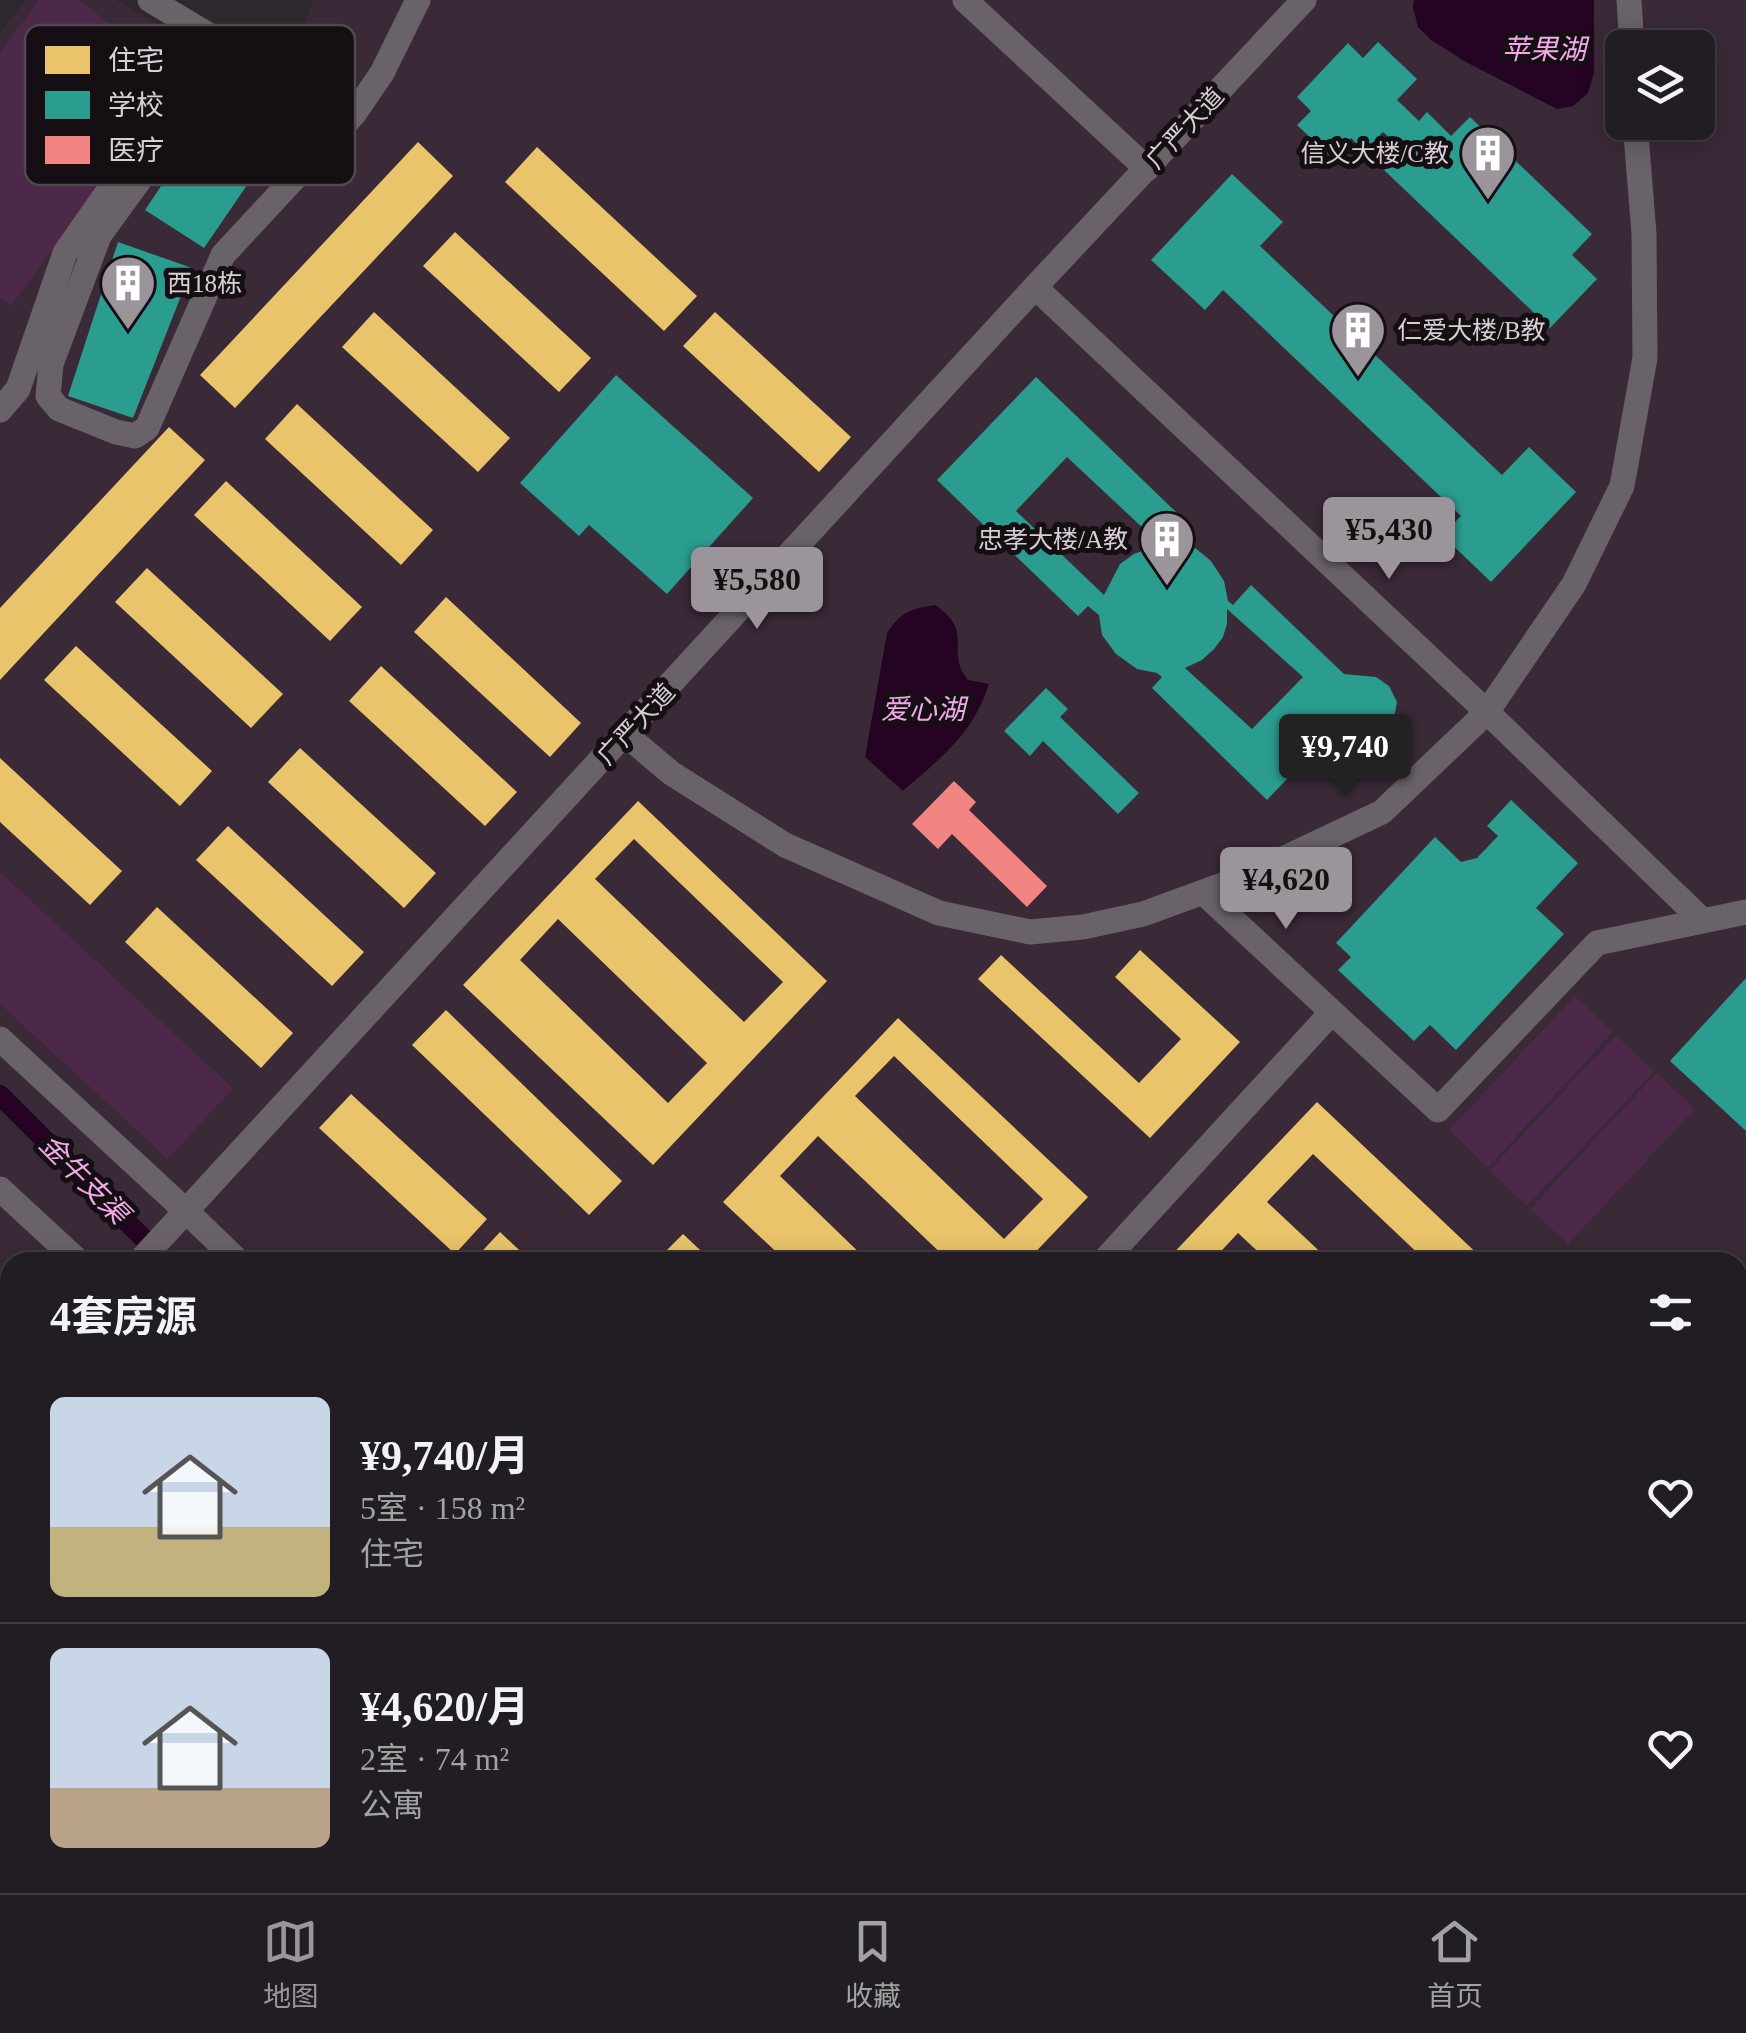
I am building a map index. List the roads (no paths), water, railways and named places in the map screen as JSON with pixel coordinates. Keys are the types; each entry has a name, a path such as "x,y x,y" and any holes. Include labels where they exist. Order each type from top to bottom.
{"street":[{"path":"150,0 192,25"},
{"path":"355,113 382,73 418,0"},
{"path":"965,0 1147,168"},
{"name":"广严大道","path":"150,1252 1035,287 1304,0"},
{"path":"1629,0 1631,30"},
{"path":"626,734 671,773 785,845 939,913 1030,932 1083,927 1143,914 1247,876 1382,812 1487,712 1574,584 1622,486 1645,358 1644,234 1637,140"},
{"path":"0,410 18,390 65,253 117,185"},
{"path":"132,185 99,236 50,364 48,396 59,408 135,436 147,428 223,255 288,185"},
{"path":"1035,287 1702,920"},
{"path":"1203,892 1438,1110 1596,943 1746,912"},
{"path":"1112,1252 1332,1012"},
{"path":"0,1039 180,1220 224,1252"},
{"path":"0,1189 68,1252"}],"water":[{"name":"苹果湖","path":"1414,0 1594,0 1594,73 1588,93 1573,106 1557,109 1466,62 1418,27"},
{"name":"爱心湖","path":"935,605 954,625 958,659 968,680 989,684 965,731 903,791 865,757 887,633 907,613"}],"waterway":[{"name":"金牛支渠","path":"0,1095 157,1252"}],"place":[{"name":"信义大楼/C教","path":"1488,202"},
{"name":"西18栋","path":"128,332"},
{"name":"仁爱大楼/B教","path":"1358,379"},
{"name":"忠孝大楼/A教","path":"1167,588"}]}
